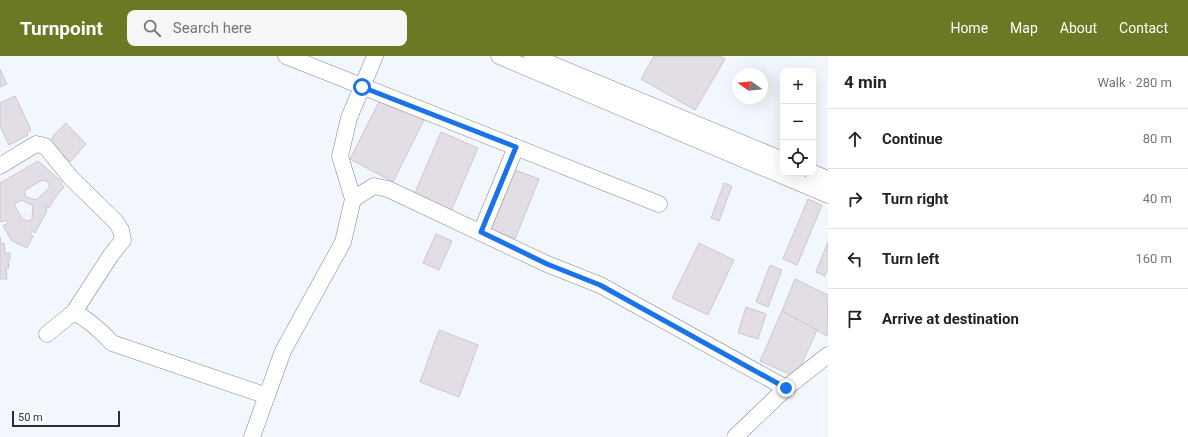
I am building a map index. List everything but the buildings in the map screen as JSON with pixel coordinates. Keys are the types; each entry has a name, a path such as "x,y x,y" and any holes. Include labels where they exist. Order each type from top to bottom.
{"street":[{"path":"286,56 659,204"},
{"path":"252,437 283,351 343,242 353,199 340,156 349,118 375,56"},
{"path":"499,56 577,82 744,152 828,195"},
{"path":"532,56 577,82"},
{"path":"0,166 36,144 45,146 71,178 116,222 122,230 123,240 111,255 74,312 47,334"},
{"path":"481,232 516,147"},
{"path":"744,152 780,159"},
{"path":"816,174 828,179"},
{"path":"353,199 374,186 388,189 547,264 600,285 786,388"},
{"path":"74,312 84,317 101,330 112,343 267,396"},
{"path":"735,437 786,388 828,355"}],"route":[{"path":"362,87 516,147 481,232 547,264 600,285 786,388"}]}
